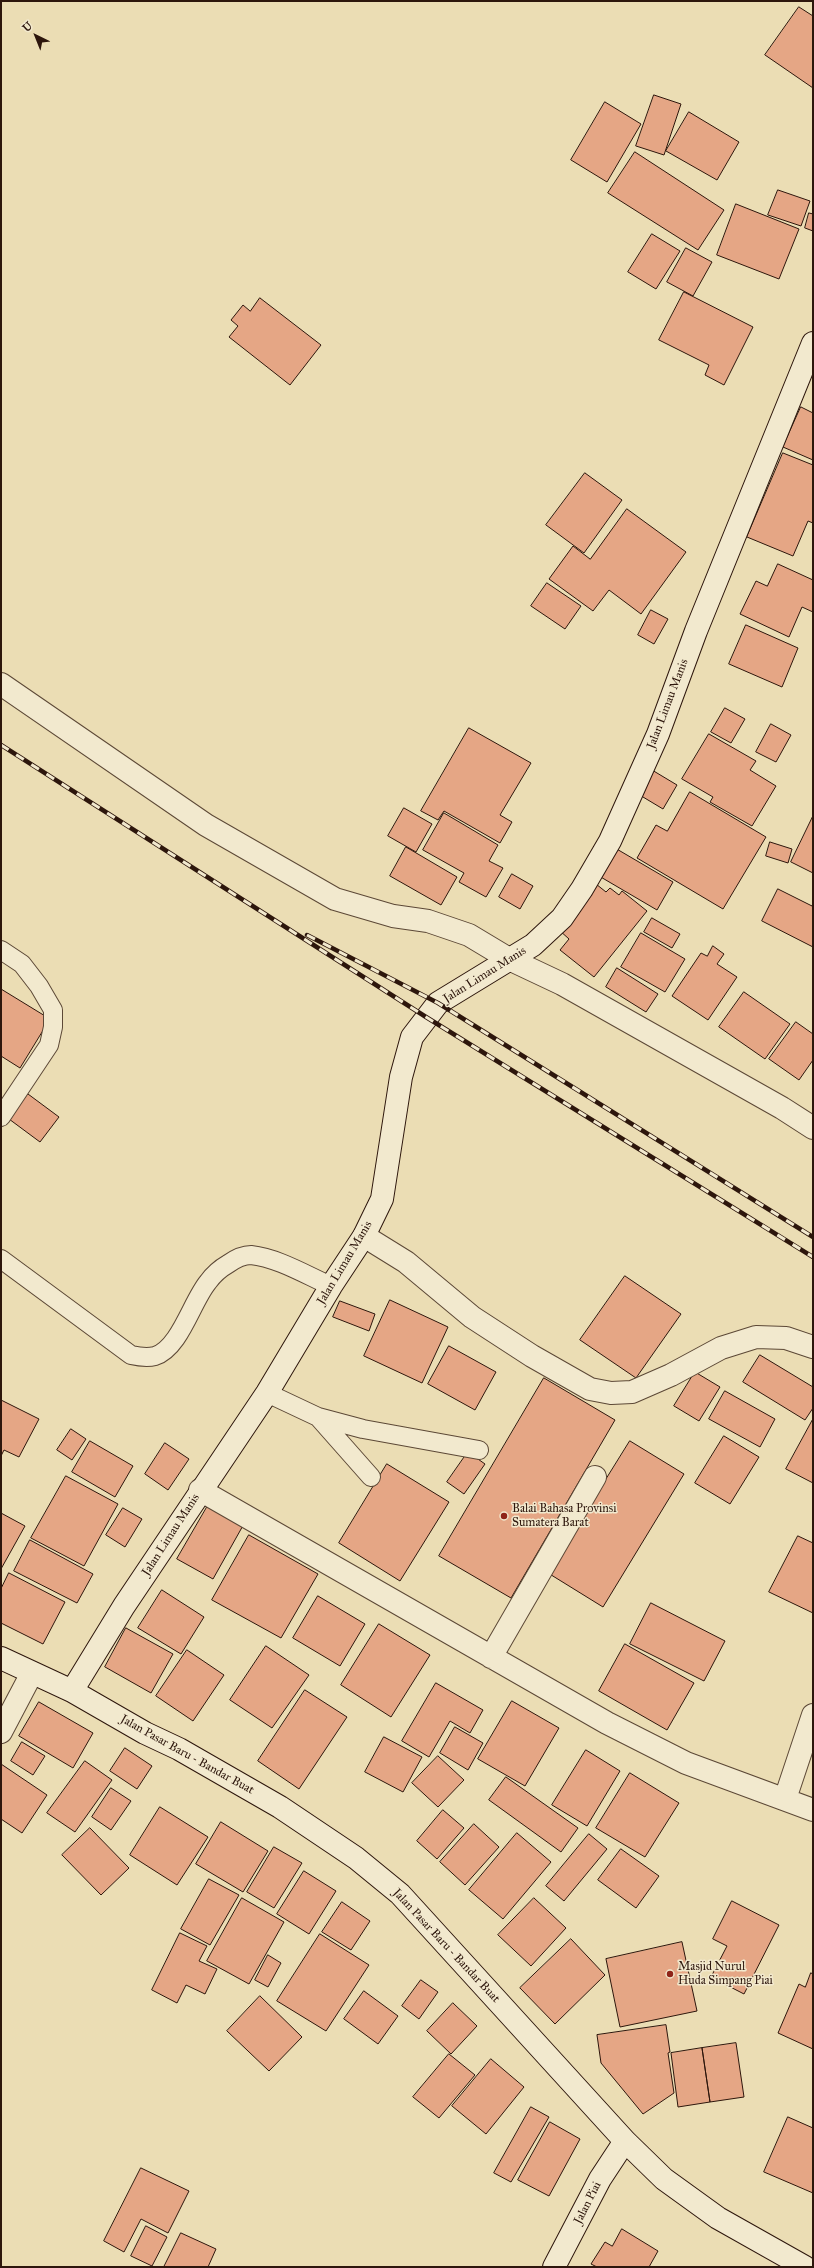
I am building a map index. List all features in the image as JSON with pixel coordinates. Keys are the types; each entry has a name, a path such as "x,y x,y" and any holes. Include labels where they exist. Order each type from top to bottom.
{"street":[{"name":"Jalan Limau Manis","path":"72,1691 124,1606 200,1490 267,1393 331,1286 364,1236 382,1199 401,1077 412,1037 438,1003 533,945 562,918 582,889 610,841 658,734 696,631 813,343"},
{"path":"1,684 206,825 335,899 393,916 428,921 469,935 509,959 562,984 782,1108 813,1128"},
{"path":"364,1236 406,1262 472,1317 532,1356 590,1390 611,1393 632,1392 671,1375 721,1348 756,1337 786,1338 813,1347"},
{"path":"491,1657 595,1477"},
{"path":"200,1490 607,1723 686,1763 813,1810"},
{"name":"Jalan Pasar Baru - Bandar Buat","path":"1,1658 72,1691 145,1733 179,1749 280,1807 361,1862 400,1894 625,2140 664,2179 718,2218 805,2267"},
{"path":"1,1732 32,1673"},
{"path":"785,1799 813,1715"},
{"name":"Jalan Piai","path":"554,2267 600,2179 625,2140"}],"lane":[{"path":"1,950 22,964 39,986 53,1010 53,1027 49,1046 1,1117"},
{"path":"1,1259 131,1355 144,1358 157,1355 166,1349 175,1339 207,1282 222,1268 238,1258 250,1255 271,1260 331,1286"},
{"path":"267,1393 318,1417 363,1429 479,1450"},
{"path":"318,1417 371,1478"}],"building":[{"path":"799,7 813,16 813,88 765,55"},
{"path":"654,95 681,104 664,155 636,146"},
{"path":"605,102 641,124 607,182 571,160"},
{"path":"689,112 739,142 717,180 666,151"},
{"path":"635,152 724,210 698,250 608,193"},
{"path":"778,190 810,201 801,226 768,215"},
{"path":"736,204 799,229 779,279 717,255"},
{"path":"809,213 813,214 813,231 805,228"},
{"path":"652,234 680,251 656,289 628,272"},
{"path":"686,248 712,262 693,296 667,282"},
{"path":"684,292 753,327 724,385 705,375 709,365 659,340"},
{"path":"260,298 321,345 290,385 229,337 238,326 231,320 243,305 250,311"},
{"path":"801,407 813,413 813,460 783,447"},
{"path":"783,453 813,465 813,523 808,521 793,556 747,537"},
{"path":"585,473 622,500 584,553 546,525"},
{"path":"627,509 686,552 641,614 609,590 593,611 549,579 573,546 590,559"},
{"path":"778,564 813,580 813,612 802,607 789,637 740,614 756,581 767,586"},
{"path":"547,583 581,606 565,629 531,606"},
{"path":"651,610 668,619 654,644 638,635"},
{"path":"746,625 798,648 782,687 729,664"},
{"path":"725,708 745,719 731,743 711,732"},
{"path":"771,724 791,735 776,762 756,752"},
{"path":"469,728 531,763 500,815 512,822 500,843 444,811 438,820 421,811"},
{"path":"709,734 756,761 750,770 776,786 752,826 710,802 713,797 682,779"},
{"path":"652,770 677,785 663,809 638,794"},
{"path":"690,792 766,837 723,909 637,858 656,825 667,831"},
{"path":"404,808 432,824 416,852 388,836"},
{"path":"444,813 498,845 489,861 503,868 486,897 459,882 464,873 423,850"},
{"path":"813,816 813,873 791,862"},
{"path":"770,842 792,849 788,863 766,856"},
{"path":"406,847 457,877 441,905 390,876"},
{"path":"615,848 673,882 657,910 599,876"},
{"path":"512,874 533,886 520,909 499,897"},
{"path":"596,884 606,892 610,888 619,895 622,891 647,911 594,977 560,950 569,939 559,930"},
{"path":"778,889 812,906 813,903 813,947 762,921"},
{"path":"652,918 680,934 672,948 644,932"},
{"path":"641,933 685,959 665,992 621,967"},
{"path":"713,946 724,954 717,964 737,977 708,1020 672,996 701,953 707,956"},
{"path":"617,968 658,994 646,1012 606,987"},
{"path":"1,989 50,1019 20,1068 1,1056"},
{"path":"744,992 790,1024 765,1059 719,1027"},
{"path":"796,1022 813,1034 813,1060 799,1080 769,1059"},
{"path":"28,1094 59,1117 40,1142 9,1119"},
{"path":"625,1276 681,1314 636,1378 580,1340"},
{"path":"390,1300 448,1327 422,1383 364,1356"},
{"path":"340,1301 375,1314 369,1331 333,1317"},
{"path":"449,1346 496,1372 475,1410 428,1384"},
{"path":"760,1355 813,1387 813,1408 805,1420 743,1382"},
{"path":"695,1372 720,1387 699,1421 674,1406"},
{"path":"544,1378 615,1420 511,1598 439,1556"},
{"path":"725,1391 775,1419 760,1447 709,1419"},
{"path":"1,1400 39,1419 19,1457 4,1450 1,1456"},
{"path":"813,1419 813,1483 786,1469"},
{"path":"71,1429 86,1439 72,1460 57,1450"},
{"path":"724,1436 759,1457 730,1504 695,1483"},
{"path":"90,1441 133,1466 115,1497 72,1472"},
{"path":"630,1441 684,1474 603,1607 548,1573"},
{"path":"165,1443 189,1459 168,1490 145,1474"},
{"path":"468,1452 485,1464 464,1494 447,1482"},
{"path":"387,1464 449,1502 400,1581 339,1543"},
{"path":"66,1476 118,1504 84,1566 31,1538"},
{"path":"210,1502 245,1522 213,1579 177,1559"},
{"path":"123,1508 142,1519 125,1547 106,1535"},
{"path":"1,1513 25,1526 1,1569"},
{"path":"249,1535 318,1574 281,1638 212,1600"},
{"path":"798,1536 813,1543 813,1613 769,1592"},
{"path":"30,1540 93,1574 77,1603 14,1571"},
{"path":"9,1573 65,1602 43,1644 1,1623 1,1589"},
{"path":"162,1590 204,1617 181,1654 138,1628"},
{"path":"318,1596 365,1624 340,1666 293,1638"},
{"path":"651,1603 725,1641 704,1681 630,1644"},
{"path":"379,1624 430,1655 391,1717 341,1685"},
{"path":"126,1628 173,1654 151,1693 105,1667"},
{"path":"625,1644 694,1683 667,1730 599,1691"},
{"path":"266,1646 309,1675 272,1728 230,1700"},
{"path":"187,1650 224,1675 193,1721 156,1696"},
{"path":"436,1683 483,1710 470,1733 450,1721 429,1757 402,1741"},
{"path":"305,1690 347,1717 299,1789 258,1761"},
{"path":"512,1701 559,1728 525,1786 478,1759"},
{"path":"39,1702 93,1733 73,1768 19,1736"},
{"path":"455,1727 483,1743 468,1770 440,1753"},
{"path":"384,1737 422,1757 403,1792 365,1772"},
{"path":"22,1742 45,1756 33,1775 11,1761"},
{"path":"125,1748 152,1766 137,1789 110,1771"},
{"path":"586,1750 620,1771 587,1826 552,1805"},
{"path":"438,1756 464,1780 438,1807 412,1783"},
{"path":"85,1761 112,1780 75,1832 47,1813"},
{"path":"1,1764 47,1795 22,1833 1,1819"},
{"path":"630,1773 679,1803 645,1857 596,1828"},
{"path":"506,1777 578,1828 561,1852 489,1800"},
{"path":"111,1788 131,1801 111,1830 92,1817"},
{"path":"160,1807 208,1837 177,1885 130,1855"},
{"path":"443,1810 464,1828 437,1859 417,1841"},
{"path":"221,1822 268,1851 243,1892 196,1864"},
{"path":"474,1824 499,1847 465,1885 440,1862"},
{"path":"90,1828 129,1868 101,1895 62,1855"},
{"path":"517,1833 551,1862 503,1919 469,1890"},
{"path":"589,1834 607,1849 564,1901 546,1886"},
{"path":"274,1847 302,1863 274,1908 247,1892"},
{"path":"621,1849 659,1876 636,1908 598,1880"},
{"path":"304,1871 336,1891 309,1934 277,1914"},
{"path":"209,1879 239,1895 210,1945 181,1929"},
{"path":"242,1898 284,1922 249,1984 207,1961"},
{"path":"534,1898 566,1928 531,1966 498,1935"},
{"path":"732,1901 779,1925 744,1994 711,1977 727,1946 713,1939"},
{"path":"342,1902 370,1921 351,1950 322,1932"},
{"path":"180,1933 207,1946 199,1961 217,1969 205,1994 186,1985 177,2003 152,1990"},
{"path":"320,1934 369,1965 326,2031 277,2001"},
{"path":"571,1939 605,1975 555,2024 520,1988"},
{"path":"682,1942 697,2011 620,2027 606,1959"},
{"path":"268,1955 281,1963 268,1987 255,1980"},
{"path":"811,1973 813,1974 813,2049 778,2033 799,1984 805,1987"},
{"path":"421,1980 438,1992 419,2019 402,2006"},
{"path":"364,1991 398,2016 378,2044 344,2019"},
{"path":"260,1996 302,2037 269,2071 227,2031"},
{"path":"453,2003 477,2026 451,2054 427,2031"},
{"path":"666,2025 670,2052 668,2053 674,2093 643,2114 601,2063 597,2035"},
{"path":"736,2043 744,2097 710,2102 702,2048"},
{"path":"702,2048 710,2102 678,2107 671,2053"},
{"path":"449,2054 475,2075 439,2118 413,2097"},
{"path":"491,2059 524,2087 486,2134 452,2106"},
{"path":"531,2107 549,2117 511,2182 494,2173"},
{"path":"788,2117 813,2128 813,2193 764,2172"},
{"path":"550,2122 580,2139 549,2196 518,2180"},
{"path":"141,2168 189,2191 168,2233 141,2219 124,2252 104,2241"},
{"path":"146,2226 167,2237 152,2266 131,2256"},
{"path":"622,2229 658,2251 649,2267 597,2267 591,2264 605,2242 612,2246"},
{"path":"181,2233 216,2249 208,2267 164,2267"}],"railway":[{"path":"1,745 426,1017 813,1257"},
{"path":"307,935 438,1003 813,1237"}],"place":[{"name":"Balai Bahasa Provinsi Sumatera Barat","path":"504,1516"},
{"name":"Masjid Nurul Huda Simpang Piai","path":"670,1974"}]}
